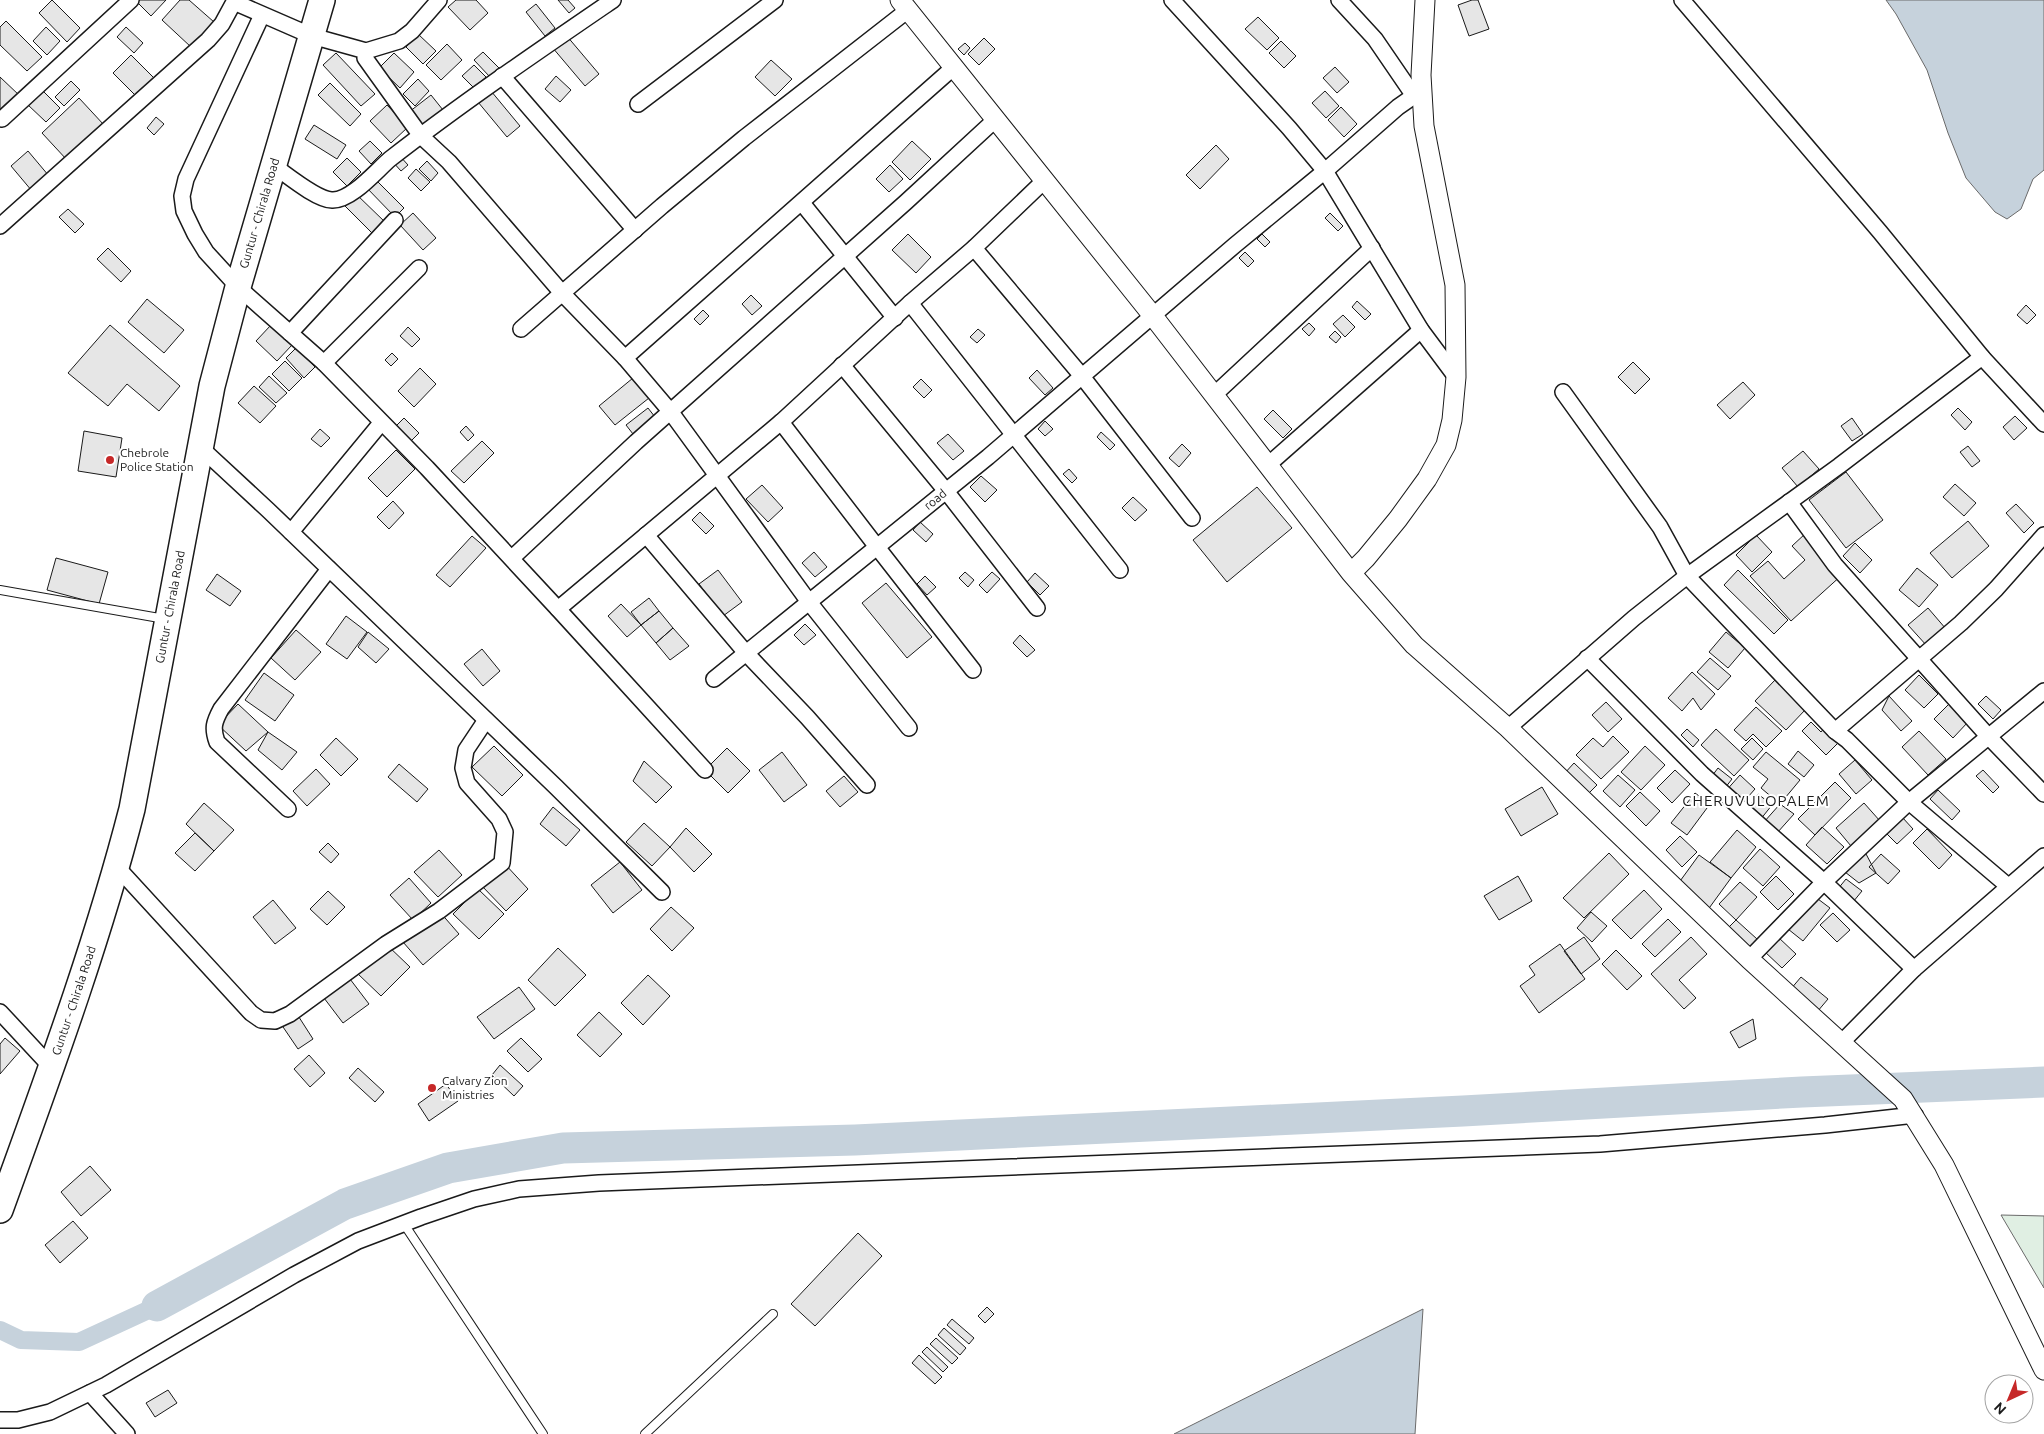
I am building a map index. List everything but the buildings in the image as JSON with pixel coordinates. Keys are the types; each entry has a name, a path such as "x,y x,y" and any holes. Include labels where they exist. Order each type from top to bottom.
{"main road":[{"name":"Guntur - Chirala Road","path":"0,1210 89,959 117,867 132,809 212,386 238,287 322,0"}],"street":[{"path":"2,119 131,0"},
{"path":"0,226 208,40 222,24 232,1 312,36 366,51 399,41 412,31 439,0"},
{"path":"274,166 319,196 332,201 342,199 351,194 388,161 502,76 613,0"},
{"path":"638,104 775,0"},
{"path":"1172,0 1326,171 1421,330 1456,378"},
{"path":"1339,0 1375,39 1418,94"},
{"path":"1352,573 1398,519 1427,479 1446,445 1452,420 1456,378 1455,285 1418,94 1425,0"},
{"path":"1682,0 1880,232 1982,357 2044,424"},
{"path":"521,329 635,230 904,5 1153,316 1352,573 1414,644 1508,728 1749,959 1903,1099 1915,1116 1952,1181 2044,1370"},
{"path":"262,15 194,158 186,179 182,196 184,211 202,246 238,287 324,364 512,558 705,770"},
{"path":"366,51 365,58 421,136 449,162 562,293 625,358 670,411 809,602 909,728"},
{"path":"625,358 954,67"},
{"path":"502,76 635,230"},
{"name":"road","path":"714,679 1014,434 1235,245 1326,171 1385,119 1418,94"},
{"path":"512,558 670,411 906,202 996,118"},
{"path":"558,608 781,422 910,303 974,248 1045,180"},
{"path":"802,203 895,318"},
{"path":"290,333 395,220"},
{"path":"974,248 1081,375 1192,518"},
{"path":"1214,395 1372,248"},
{"path":"324,364 419,268"},
{"path":"910,303 1120,570"},
{"path":"1268,465 1421,330"},
{"path":"1508,728 1587,658 1687,576 1840,466 1982,357"},
{"path":"842,365 946,490 1038,608"},
{"path":"1563,392 1660,527 1687,576 1835,731 1847,740 1910,802 2008,886"},
{"path":"781,422 973,670"},
{"path":"291,532 381,423"},
{"path":"200,447 291,532 662,892"},
{"path":"1788,502 1835,565 1988,736 2044,794"},
{"path":"646,535 746,653 807,717 867,785"},
{"path":"1835,731 1920,660 1996,589 2044,535"},
{"path":"288,809 217,742 213,732 214,722 221,709 329,569"},
{"path":"1587,658 1702,774 1824,882 1914,969"},
{"path":"1749,959 1824,882 1910,802 2044,691"},
{"path":"117,867 185,939 240,1003 261,1020 275,1021 290,1014 386,944 438,911 502,863 505,832 499,819 467,783 463,768 466,750 486,720"},
{"path":"1842,1042 1914,969 2044,856"},
{"path":"0,1012 51,1067"},
{"path":"0,1420 18,1420 50,1412 90,1393 294,1275 358,1242 474,1199 519,1190 599,1183 1600,1144 1915,1116"},
{"path":"90,1393 127,1434"}],"lane":[{"path":"0,590 167,620"},
{"path":"404,1224 543,1434"},
{"path":"644,1434 773,1314"}],"green space":[{"path":"2001,1215 2044,1216 2044,1288"}],"shaded area":[{"path":"1886,0 2044,0 2044,170 2033,179 2021,209 2007,219 1995,212 1966,178 1948,133 1927,70 1896,14"},
{"path":"1423,1309 1415,1434 1174,1434"}],"waterway":[{"path":"157,1306 345,1204 448,1168 563,1148 855,1140 1463,1111 1802,1092 2044,1082"},
{"path":"0,1330 21,1340 79,1342 157,1306"}],"place":[{"name":"Chebrole Police Station","path":"110,460"},
{"name":"Calvary Zion Ministries","path":"432,1088"}],"district":[{"name":"CHERUVULOPALEM","path":"1756,801"}]}
